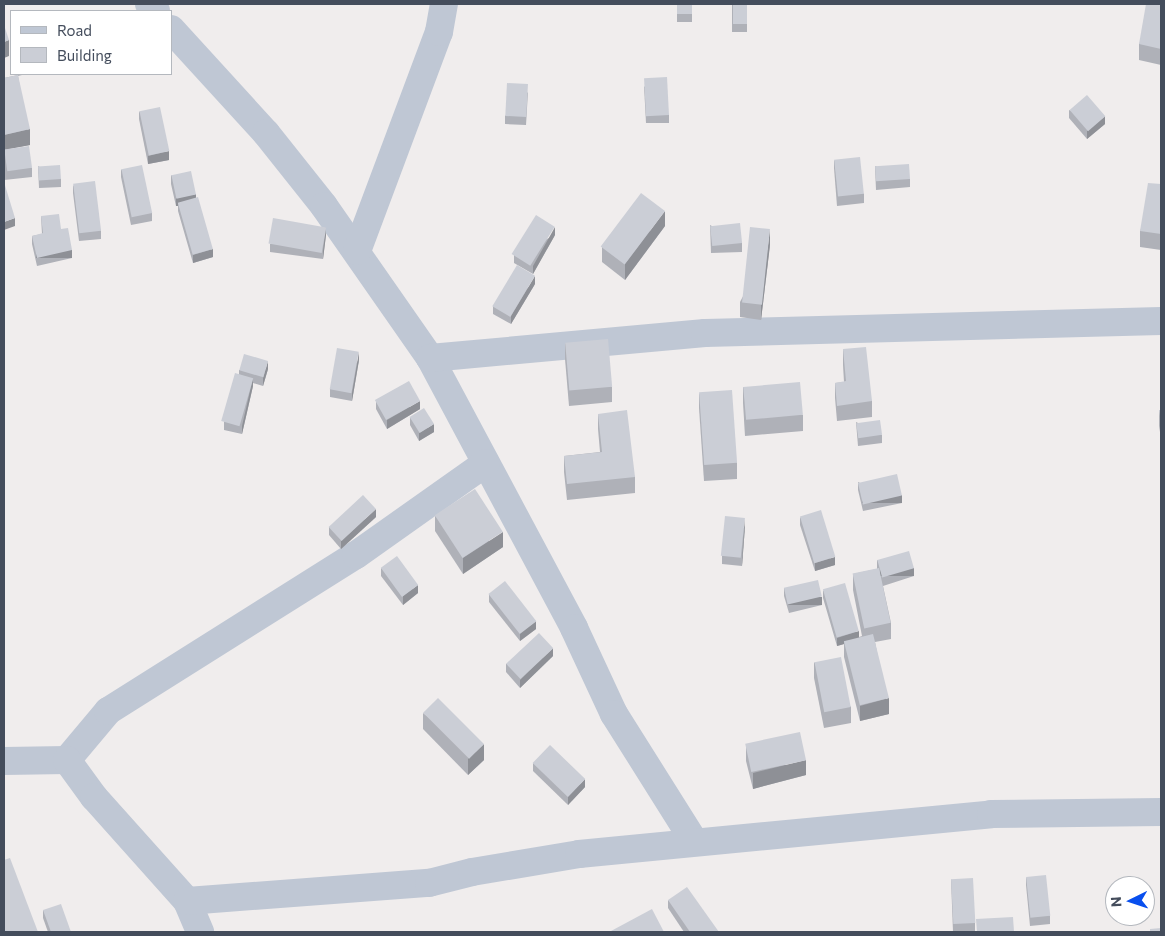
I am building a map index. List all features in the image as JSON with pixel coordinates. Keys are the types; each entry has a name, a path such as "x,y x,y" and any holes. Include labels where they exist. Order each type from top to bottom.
{"street":[{"path":"356,251 439,32 444,4"},
{"path":"172,30 266,133 356,251 430,358 574,628 614,714 694,842"},
{"path":"430,358 706,333 1161,321"},
{"path":"4,761 67,760 108,711 356,555 486,463"},
{"path":"67,760 94,797 187,901 200,932"},
{"path":"187,901 430,883 527,861 694,842 991,814 1161,812"}],"building":[{"path":"677,4 692,4 692,14 677,14"},
{"path":"733,4 747,4 747,24 733,24"},
{"path":"1146,4 1161,4 1161,49 1139,44"},
{"path":"4,25 9,40 4,42"},
{"path":"18,75 30,129 4,135 4,78"},
{"path":"667,77 669,115 646,116 644,78"},
{"path":"507,83 528,84 526,117 505,116"},
{"path":"1087,95 1105,116 1088,131 1070,110"},
{"path":"160,107 169,151 149,155 139,111"},
{"path":"29,146 32,168 7,171 4,149"},
{"path":"860,157 864,194 838,197 834,160"},
{"path":"909,164 910,179 876,181 875,166"},
{"path":"60,165 61,179 39,181 38,167"},
{"path":"142,165 152,213 132,217 121,169"},
{"path":"191,171 196,194 176,199 171,175"},
{"path":"95,181 101,231 79,233 73,184"},
{"path":"4,182 15,218 4,222"},
{"path":"1148,183 1161,184 1161,234 1140,231"},
{"path":"641,193 665,211 625,265 601,247"},
{"path":"198,197 213,249 193,255 178,203"},
{"path":"59,214 61,229 68,228 72,250 37,258 32,236 43,233 41,216"},
{"path":"536,215 555,227 530,266 512,254"},
{"path":"273,218 326,227 322,253 268,244"},
{"path":"740,223 742,243 712,246 710,226"},
{"path":"750,227 770,229 762,305 742,303"},
{"path":"517,265 535,276 510,317 492,306"},
{"path":"608,339 612,387 569,391 565,343"},
{"path":"866,347 872,401 837,406 835,383 846,381 843,349"},
{"path":"337,348 359,352 351,393 330,389"},
{"path":"244,354 268,361 263,377 239,370"},
{"path":"235,373 253,378 239,426 221,421"},
{"path":"409,381 420,401 386,420 375,400"},
{"path":"800,382 803,415 746,420 743,387"},
{"path":"732,390 737,463 704,465 699,392"},
{"path":"424,408 434,424 420,433 410,417"},
{"path":"627,410 635,477 567,484 564,456 602,452 598,414"},
{"path":"880,420 882,435 858,438 856,423"},
{"path":"897,474 902,495 863,504 858,483"},
{"path":"475,489 503,532 463,558 435,515"},
{"path":"363,495 376,509 342,541 329,527"},
{"path":"821,510 835,557 814,563 800,516"},
{"path":"725,516 745,518 741,558 721,556"},
{"path":"909,551 914,568 882,577 877,560"},
{"path":"397,556 418,585 402,597 381,568"},
{"path":"879,568 891,623 864,628 853,574"},
{"path":"818,580 822,597 788,604 784,588"},
{"path":"505,581 536,621 520,634 488,594"},
{"path":"845,583 859,631 837,637 823,589"},
{"path":"539,633 553,648 520,679 506,664"},
{"path":"873,634 889,698 860,705 844,641"},
{"path":"841,657 851,707 824,712 814,662"},
{"path":"438,698 484,744 469,759 423,713"},
{"path":"800,732 806,760 751,772 745,744"},
{"path":"550,745 585,779 568,797 533,763"},
{"path":"10,858 38,932 4,932 4,860"},
{"path":"1046,875 1050,916 1030,918 1026,877"},
{"path":"973,878 975,923 953,924 951,879"},
{"path":"687,887 719,932 690,932 668,900"},
{"path":"61,904 71,932 51,932 43,910"},
{"path":"652,909 664,932 611,931"},
{"path":"1013,917 1014,932 977,932 976,919"},
{"path":"1161,928 1161,932 1150,932 1150,929"}]}
